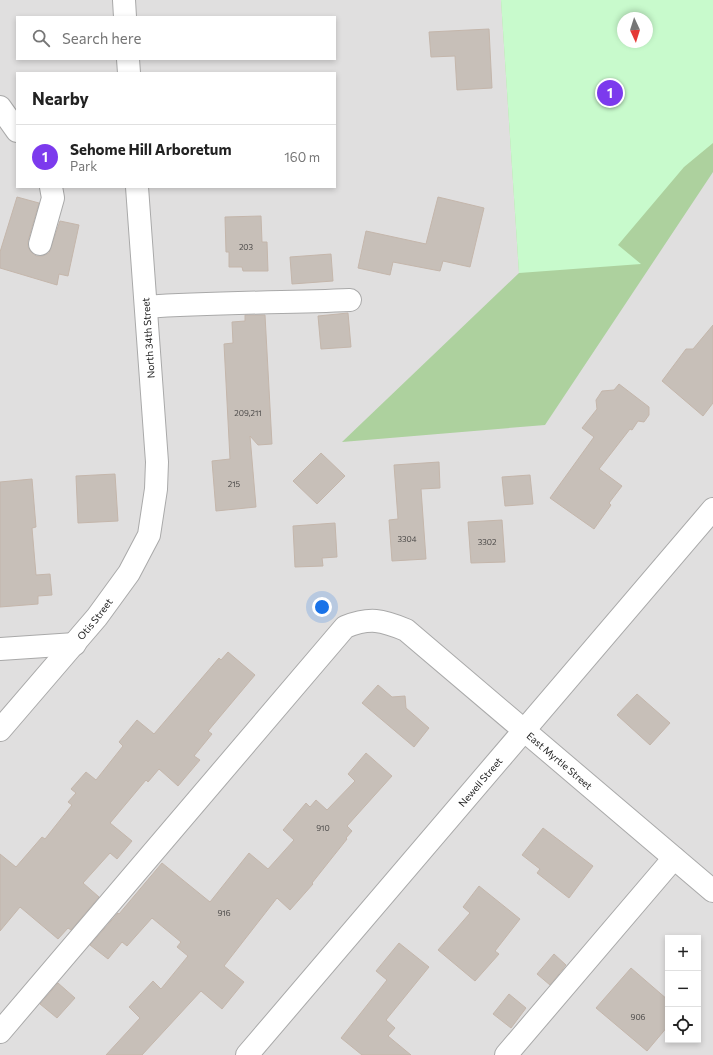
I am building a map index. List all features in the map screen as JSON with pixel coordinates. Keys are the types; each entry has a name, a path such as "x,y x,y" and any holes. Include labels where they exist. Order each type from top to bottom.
{"street":[{"path":"124,0 125,16"},
{"path":"128,60 129,72"},
{"path":"0,107 16,130"},
{"path":"40,244 53,198 51,188"},
{"name":"North 34th Street","path":"137,188 157,462 156,489"},
{"path":"146,307 204,302 294,302 350,300"},
{"name":"Otis Street","path":"0,730 75,644 129,573 149,535 156,489"},
{"name":"Newell Street","path":"247,1055 713,509"},
{"name":"East Myrtle Street","path":"0,1032 345,627 362,620 384,621 406,630 713,891"},
{"path":"0,649 75,644"},
{"path":"506,1055 674,858"}],"shaded area":[{"path":"0,0 501,0 519,273 713,143 713,1055 0,1055"}],"green space":[{"path":"501,0 713,0 713,172 545,425 342,442 519,273"},
{"path":"501,0 713,0 713,143 684,167 618,245 641,264 519,273"}],"building":[{"path":"489,29 492,88 457,90 455,56 431,57 429,32"},
{"path":"17,197 39,203 28,241 28,247 36,256 43,256 49,253 60,221 79,225 68,276 59,274 57,285 0,268 0,252"},
{"path":"438,197 484,208 470,267 443,261 440,271 393,262 390,275 358,268 366,231 426,244"},
{"path":"261,216 262,242 267,242 268,271 243,271 242,267 229,267 229,252 226,252 225,217"},
{"path":"331,254 333,281 292,284 290,257"},
{"path":"348,313 351,347 321,349 318,316"},
{"path":"245,315 265,315 272,444 258,445 250,436 256,507 216,511 212,461 230,459 224,344 233,343 232,322 245,321"},
{"path":"713,325 713,403 703,416 662,381 686,349 693,349"},
{"path":"619,384 649,407 649,415 644,422 638,421 632,430 630,429 599,469 622,486 609,503 611,505 594,529 550,498 594,437 582,428 597,409 596,400 602,391 614,390"},
{"path":"321,453 345,476 317,504 293,481"},
{"path":"439,462 440,488 421,489 426,559 392,561 389,520 398,519 394,465"},
{"path":"115,474 118,521 78,523 76,476"},
{"path":"530,475 533,504 505,506 502,477"},
{"path":"32,479 36,527 32,528 36,575 50,574 52,595 38,596 38,604 0,607 0,482"},
{"path":"502,520 505,562 471,563 468,522"},
{"path":"335,523 337,557 322,558 323,566 295,567 293,526"},
{"path":"228,652 255,675 208,731 212,734 194,756 200,760 178,786 159,769 148,782 146,780 110,823 132,841 117,859 110,853 83,883 99,897 71,930 68,928 58,939 20,907 0,931 0,854 16,867 42,837 45,839 72,805 68,802 76,793 71,789 86,772 96,780 123,746 119,742 137,720 154,734 219,658 221,660"},
{"path":"378,685 392,697 405,696 406,708 429,728 414,747 362,703"},
{"path":"637,694 670,723 650,745 617,715"},
{"path":"366,753 392,776 347,826 352,831 312,883 313,884 290,910 277,898 224,966 244,982 222,1009 201,991 142,1055 106,1055 140,1018 129,1007 153,981 161,989 188,956 177,947 181,942 152,918 127,946 122,942 108,959 90,945 118,913 119,914 162,863 210,902 249,853 268,869 294,840 283,830 306,803 310,807 316,800 327,810 355,781 348,774"},
{"path":"543,828 593,866 569,898 537,873 540,869 522,855"},
{"path":"479,886 520,919 495,951 499,954 475,981 438,950 470,913 463,907"},
{"path":"399,943 429,967 386,1020 395,1028 388,1036 411,1055 362,1055 341,1038 387,980 376,971"},
{"path":"554,954 566,965 550,985 537,974"},
{"path":"631,968 665,997 665,1030 647,1051 596,1008"},
{"path":"58,983 75,998 57,1018 40,1004"},
{"path":"509,994 526,1008 511,1028 493,1014"}],"place":[{"name":"Sehome Hill Arboretum","path":"610,93"}]}
